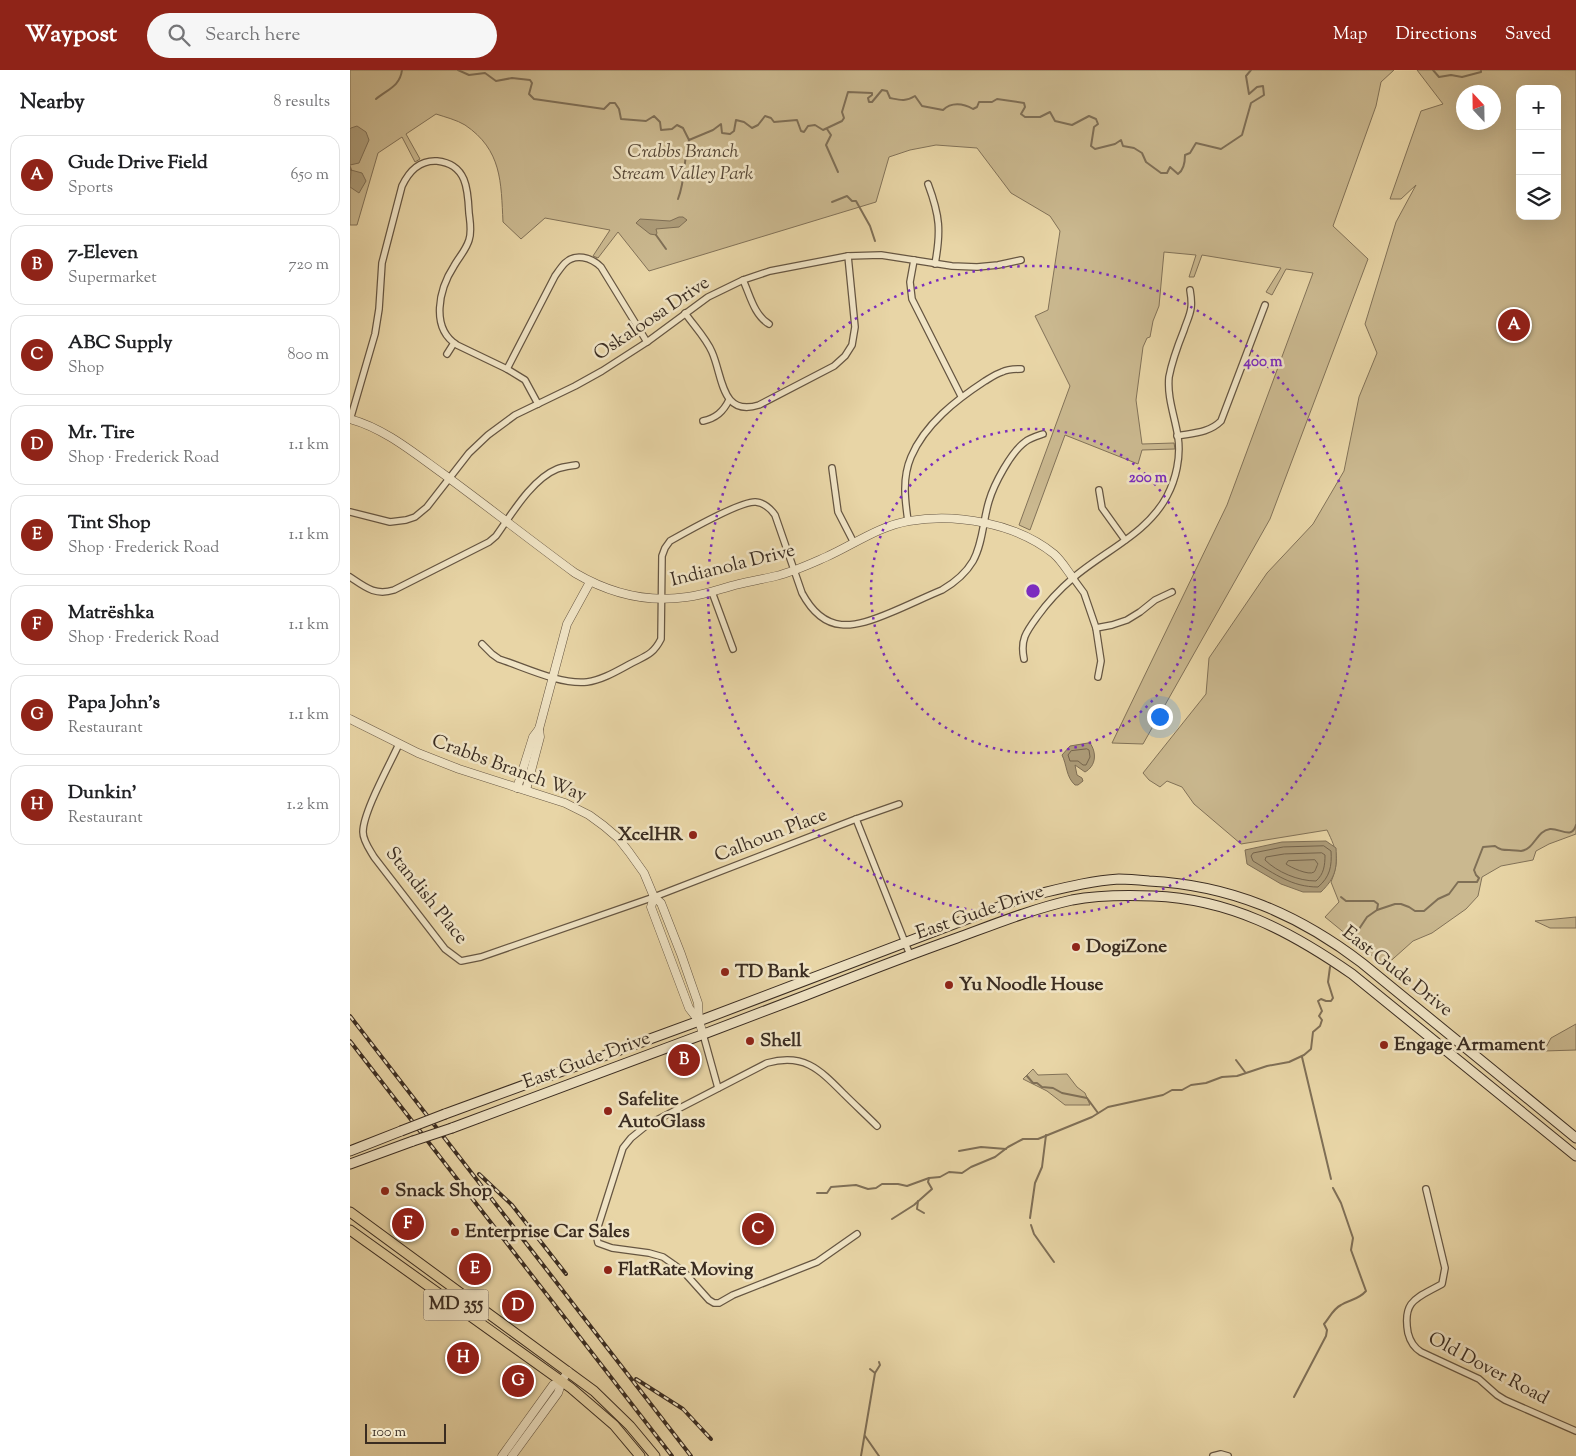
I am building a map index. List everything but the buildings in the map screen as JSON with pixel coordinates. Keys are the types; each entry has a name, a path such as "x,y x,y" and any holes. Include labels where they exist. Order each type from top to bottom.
{"main road":[{"name":"East Gude Drive","path":"350,1151 1026,897 1072,886 1119,880 1168,882 1214,889 1279,912 1313,929 1340,946 1387,983 1576,1138"},
{"path":"1211,904 1214,889"},
{"name":"East Gude Drive","path":"350,1164 452,1128 1030,911 1074,900 1123,896 1154,896 1211,904 1240,913 1284,931 1352,974 1576,1156"},
{"name":"MD 355","path":"350,1212 568,1371 610,1406 655,1456"},
{"name":"MD 355","path":"350,1230 562,1381 604,1416 640,1456"}],"street":[{"path":"350,420 375,334 380,309 382,263 402,186 413,168 430,161 449,164 457,169 467,184 468,192 471,230 469,240 464,252 447,278 441,295 441,323 445,333 454,343 525,380 538,404"},
{"path":"928,184 936,207 939,224 939,241 935,264"},
{"name":"Oskaloosa Drive","path":"350,512 390,522 415,517 427,508 469,453 488,435 515,415 602,371 647,342 708,297 743,280 770,271 848,256 881,255 935,264 977,267 1021,260"},
{"path":"685,313 711,350 717,364 723,388 729,400 733,404 742,407 759,404 834,366 845,356 852,345 855,327 848,256"},
{"path":"507,369 555,276 564,263 572,258 590,259 600,267 647,342"},
{"path":"914,260 910,282 912,299 961,396"},
{"path":"743,280 757,313 769,324"},
{"path":"1024,659 1022,644 1029,628 1048,602 1073,578 1150,520 1168,495 1178,463 1179,448 1170,402 1169,378 1175,353 1191,310 1190,290"},
{"path":"1178,436 1207,431 1221,421 1265,305"},
{"path":"447,354 454,343"},
{"path":"908,521 904,487 911,457 921,439 936,420 961,396 1001,372 1020,369"},
{"path":"703,421 718,415 725,408 729,400"},
{"name":"Indianola Drive","path":"350,420 364,423 396,441 449,478 575,573 590,582 635,597 662,600 688,597 794,570 833,554 885,528 908,521 957,519 984,522 1036,542 1054,555 1073,578 1084,593 1096,628 1101,661 1098,677"},
{"path":"482,644 499,658 567,681 586,682 606,676 651,653 661,638 662,556 665,548 670,541 741,504 755,502 766,505 775,514 802,594 808,605 821,617 834,623 850,626 868,622 942,590 953,583 973,560 989,501 1000,475 1024,442 1043,434"},
{"path":"350,576 372,590 384,593 394,590 488,542 496,536 531,489 545,476 557,469 576,465"},
{"path":"832,468 838,512 854,543"},
{"path":"1099,490 1102,508 1125,540"},
{"path":"526,790 540,737 539,730 552,677 567,624 590,582"},
{"path":"712,592 733,650"},
{"path":"1096,628 1127,620 1155,600 1172,592"},
{"name":"Crabbs Branch Way","path":"350,719 399,744 459,769 564,803 589,815 618,838 644,873 654,897 661,903 698,1003 699,1021"},
{"path":"517,788 533,737 539,730"},
{"name":"Standish Place","path":"399,744 364,822 363,833 365,841 374,857 445,949 460,961 481,957 654,897"},
{"name":"Calhoun Place","path":"654,897 899,804"},
{"path":"856,819 910,955"},
{"name":"Crabbs Branch Way","path":"654,897 651,906 690,1008 699,1021"},
{"path":"699,1021 718,1088"},
{"path":"857,1234 817,1262 733,1295 719,1303 714,1303 709,1300 683,1271 663,1257 649,1253 612,1248 598,1243 596,1233 616,1166 628,1141 647,1126 767,1063 795,1060 808,1064 822,1072 877,1126"},
{"name":"Old Dover Road","path":"1426,1189 1445,1268 1442,1284 1415,1299 1408,1308 1406,1320 1410,1341 1420,1352 1479,1379 1505,1400 1576,1431"},
{"path":"512,1456 558,1393 568,1371"},
{"path":"502,1456 553,1385 562,1381"},
{"path":"1213,1456 1221,1454 1228,1456"}],"green space":[{"name":"Crabbs Branch Stream Valley Park","path":"350,70 1394,70 1381,82 1376,106 1333,226 1368,259 1270,519 1143,744 1112,743 1227,505 1313,273 1286,269 1272,295 1266,292 1281,268 1202,255 1194,277 1189,277 1196,255 1164,252 1159,306 1153,321 1150,337 1147,338 1143,347 1136,400 1142,444 1174,443 1175,449 1142,450 1138,464 1065,435 1030,530 1019,525 1070,386 1035,316 1048,310 1060,231 1050,216 1011,193 977,148 936,145 910,150 889,157 876,202 649,271 618,232 598,258 593,256 610,230 545,218 521,239 503,222 500,180 493,156 486,145 465,125 436,114 406,134 420,159 415,162 402,137 378,153 357,225 350,225"},
{"path":"1417,70 1576,70 1576,834 1536,851 1533,860 1501,866 1482,877 1478,896 1466,909 1432,933 1413,941 1385,966 1325,917 1339,902 1331,882 1336,867 1336,855 1327,830 1241,844 1194,804 1182,787 1167,781 1160,787 1149,780 1143,773 1206,694 1209,658 1267,573 1313,524 1344,471 1359,397 1377,353 1365,324 1396,222 1416,185 1401,199 1390,199 1421,111 1443,104"},
{"path":"1576,917 1576,928 1550,928 1535,921"},
{"path":"1576,1024 1576,1050 1544,1051 1551,1038"},
{"path":"1033,1069 1038,1075 1067,1074 1077,1087 1085,1093 1090,1105 1065,1105 1047,1091 1023,1079"}],"water":[{"path":"357,126 366,132 369,140 359,163 350,165 350,129"},
{"path":"351,170 362,173 366,181 359,193 350,187"},
{"path":"679,217 687,220 679,227 656,229 656,235 650,234 636,223 640,219 670,221"},
{"path":"1090,743 1094,751 1093,763 1085,772 1075,765 1077,775 1083,781 1075,785 1068,775 1062,755 1070,746"},
{"path":"1326,841 1336,848 1336,867 1330,882 1321,892 1303,892 1281,884 1247,864 1245,850 1282,842"}],"waterway":[{"path":"376,99 396,84 402,70"},
{"path":"458,70 469,75 485,73 496,81 512,78 530,80 532,83 529,94 534,99 604,109 610,103 615,103 619,109 621,119 646,121 654,116 660,122 661,130 672,129 677,125 683,128 689,140 713,130 721,124 722,133 730,134 734,131 736,120 744,122 752,128 758,125 765,116 771,118 774,122 797,120 801,131 804,132 808,126 815,125 823,130 842,121 844,118 842,112 848,92 872,93 868,98 869,102 872,102 882,90 887,91 890,98 905,100 915,96 922,106 943,110 946,107 957,104 973,109 977,107 979,102 992,102 997,99 1024,103 1025,107 1021,114 1025,117 1040,117 1050,112 1055,121 1072,125 1089,116 1096,119 1098,124 1094,127 1091,146 1095,149 1115,144 1121,140 1123,146 1134,148 1142,153 1146,162 1161,173 1167,173 1170,167 1178,174 1184,166 1185,155 1190,153 1196,143 1221,149 1242,135 1251,103 1264,95 1263,86 1257,87 1249,94 1246,76 1251,70"},
{"path":"1433,70 1439,77 1451,75 1462,77 1481,72 1481,70"},
{"path":"827,129 831,135 826,145 838,172"},
{"path":"678,199 689,140"},
{"path":"832,202 847,196 852,201 856,201 870,226 875,241"},
{"path":"656,235 666,249"},
{"path":"1355,935 1367,917 1377,910 1401,904 1415,911 1424,911 1438,899 1449,894 1458,882 1477,882 1479,878 1474,870 1483,847 1495,846 1502,850 1526,850 1545,830 1554,829 1569,833 1572,832 1576,825"},
{"path":"1341,897 1346,901 1374,901 1378,904 1377,910"},
{"path":"817,1193 827,1193 831,1187 856,1185 868,1189 876,1188 882,1184 907,1186 929,1178 940,1177 949,1172 962,1173 995,1157 1023,1139 1038,1139 1092,1117 1108,1107 1163,1095 1172,1090 1182,1090 1191,1085 1206,1083 1222,1077 1237,1076 1267,1066 1289,1062 1304,1055 1311,1049 1313,1032 1320,1026 1322,1020 1319,1016 1322,1011 1318,1001 1321,999 1331,1001 1333,998 1328,982 1330,967"},
{"path":"1302,1057 1331,1179"},
{"path":"1236,1060 1245,1072"},
{"path":"1027,1076 1033,1083 1037,1083 1042,1087 1053,1088 1062,1093 1087,1098 1098,1113"},
{"path":"1030,1218 1035,1183 1042,1167 1046,1135"},
{"path":"959,1151 981,1147 1006,1149"},
{"path":"892,1219 914,1205 932,1189 928,1182 929,1178"},
{"path":"1294,1397 1326,1336 1327,1330 1324,1324 1338,1307 1357,1298 1366,1291 1351,1250 1353,1238 1341,1203 1333,1188"},
{"path":"918,1201 917,1209 924,1213"},
{"path":"1031,1225 1034,1234 1054,1262"},
{"path":"875,1373 880,1365 879,1362"},
{"path":"861,1456 875,1373 870,1369"},
{"path":"865,1436 879,1456"}],"railway":[{"path":"350,1016 691,1456"},
{"path":"350,1041 672,1456"},
{"path":"479,1174 512,1205 566,1274"},
{"path":"636,1379 683,1409 711,1439"}],"place":[{"name":"Gude Drive Field","path":"1514,325"},
{"name":"XcelHR","path":"693,835"},
{"name":"DogiZone","path":"1076,947"},
{"name":"TD Bank","path":"725,972"},
{"name":"Yu Noodle House","path":"949,985"},
{"name":"Shell","path":"750,1041"},
{"name":"Engage Armament","path":"1384,1045"},
{"name":"7-Eleven","path":"684,1060"},
{"name":"Safelite AutoGlass","path":"608,1111"},
{"name":"Snack Shop","path":"385,1191"},
{"name":"Matrëshka","path":"408,1224"},
{"name":"ABC Supply","path":"758,1229"},
{"name":"Enterprise Car Sales","path":"455,1232"},
{"name":"Tint Shop","path":"475,1269"},
{"name":"FlatRate Moving","path":"608,1270"},
{"name":"Mr. Tire","path":"518,1306"},
{"name":"Dunkin'","path":"463,1358"},
{"name":"Papa John's","path":"518,1381"}]}
